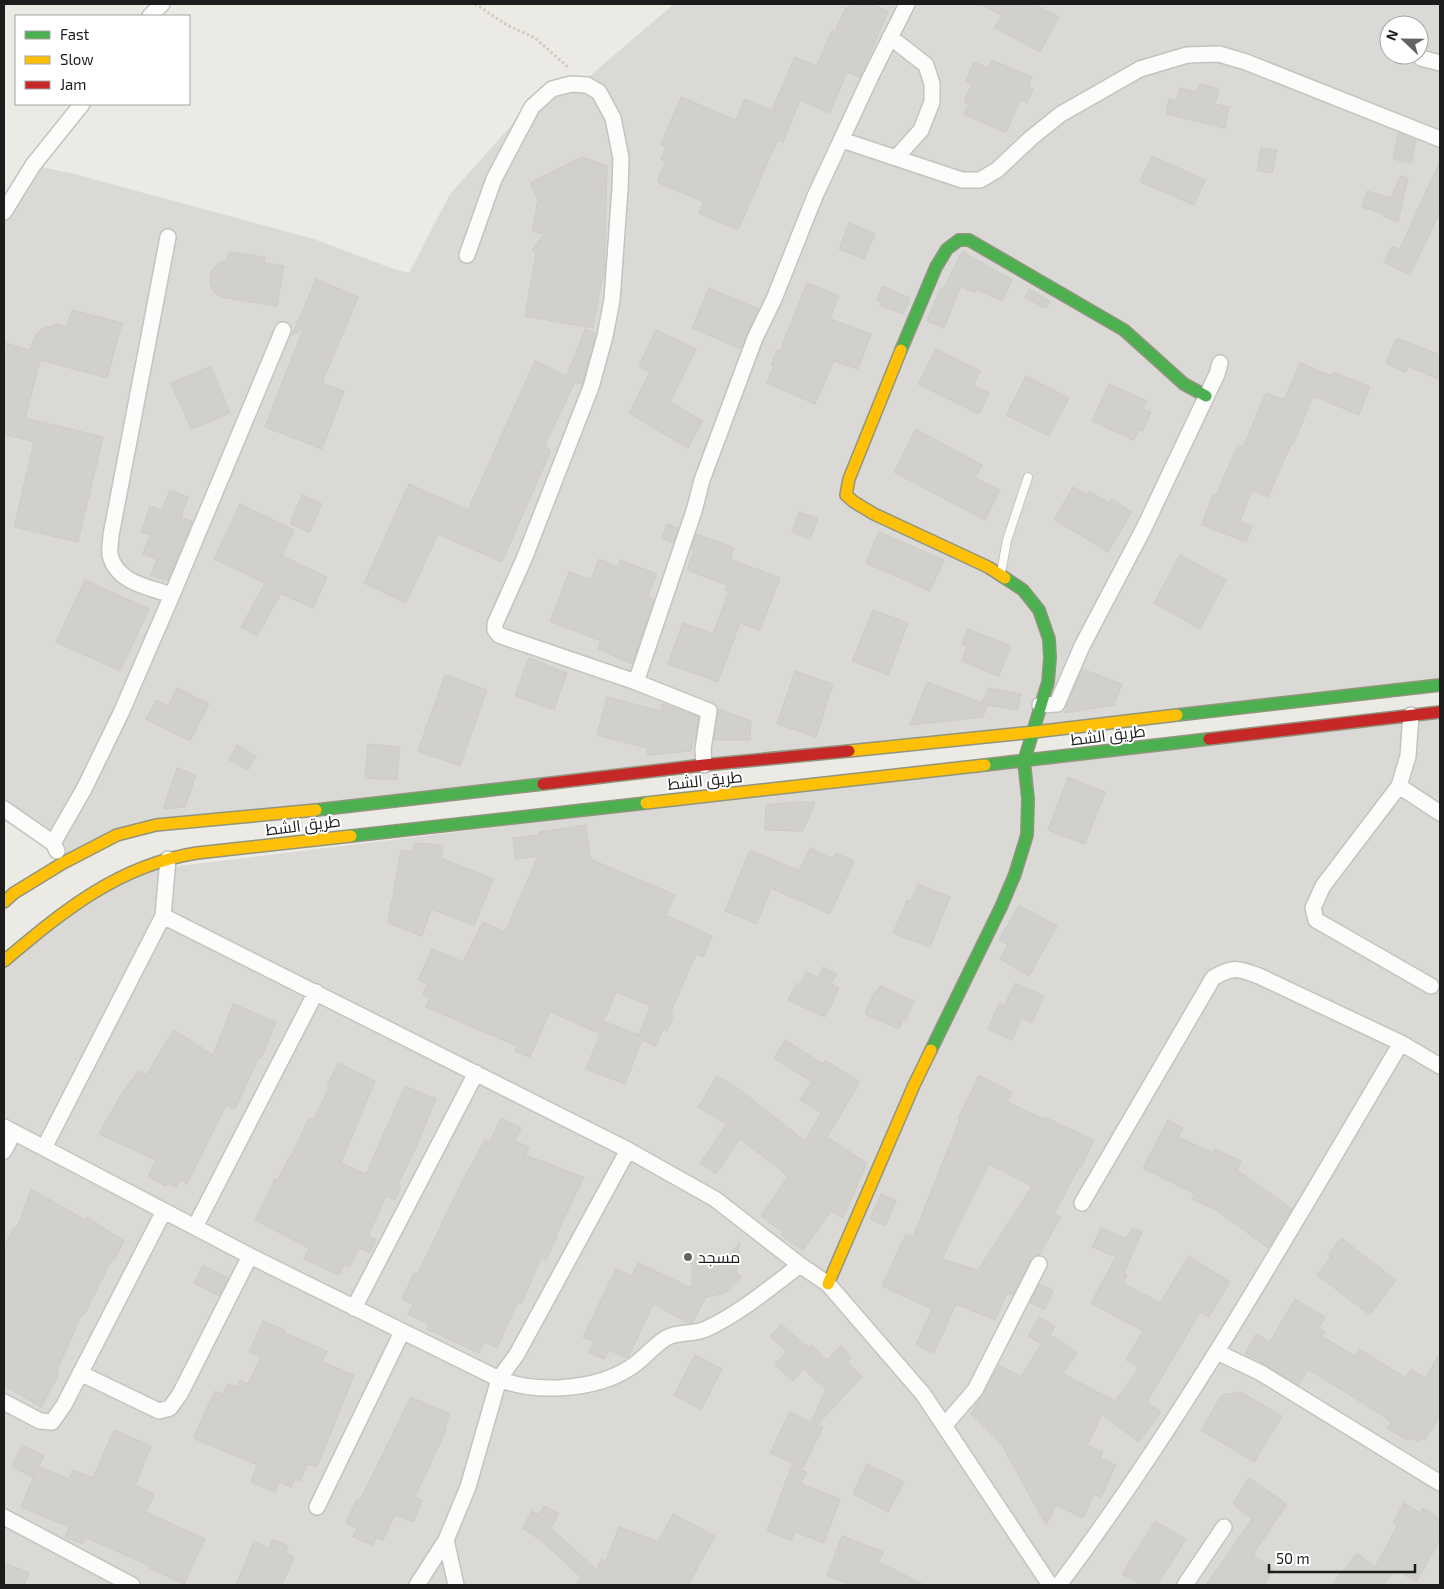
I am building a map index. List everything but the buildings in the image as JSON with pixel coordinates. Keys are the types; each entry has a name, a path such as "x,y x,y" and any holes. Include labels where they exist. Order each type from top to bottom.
{"main road":[{"path":"828,1284 914,1085 1001,907 1014,874 1027,835 1028,799 1024,761 1048,682 1050,639 1038,610 1023,590 988,567 874,514 846,495 848,480 936,267 947,249 959,240 969,240 1124,330 1184,384 1206,396"},
{"name":"طريق الشط","path":"4,902 14,893 117,835 156,825 302,812 704,766 1034,732 1440,685"},
{"name":"طريق الشط","path":"4,960 101,886 129,872 168,859 247,847 1024,761 1440,712"}],"street":[{"path":"151,15 162,4"},
{"path":"636,682 694,510 702,480 755,338 774,299 815,196 907,4"},
{"path":"890,37 926,65 932,84 932,102 921,130 896,158"},
{"path":"842,140 962,180 980,180 997,170 1031,138 1061,114 1140,69 1187,54 1219,54 1246,62 1440,139"},
{"path":"467,255 494,179 532,107 552,89 571,84 587,85 599,92 613,118 621,158 612,300 605,336 591,388 524,559 502,606 495,624 495,630 504,637 636,682 709,712 703,750 704,766"},
{"path":"4,212 33,166 81,105"},
{"path":"168,237 111,535 110,553 116,568 123,577 172,595"},
{"path":"53,843 84,789 117,721 283,330"},
{"path":"1040,705 1057,704 1082,646 1144,528 1217,374 1220,363"},
{"path":"1411,715 1408,756 1399,786 1323,886 1313,908 1316,920 1431,986"},
{"path":"1399,786 1440,813"},
{"path":"4,808 53,843 63,864"},
{"path":"44,1148 163,916 168,859"},
{"path":"163,916 628,1150 715,1199 800,1265 828,1284 922,1394 1050,1585"},
{"path":"1082,1202 1213,978 1225,971 1239,968 1259,976 1401,1043 1440,1066"},
{"path":"195,1227 316,992"},
{"path":"1059,1585 1102,1528 1217,1352 1401,1043"},
{"path":"354,1308 476,1072"},
{"path":"4,1151 9,1130 250,1256 402,1332 515,1385 560,1388 584,1385 618,1374 629,1368 667,1338 676,1334 697,1333 726,1319 767,1291 800,1265"},
{"path":"416,1585 446,1540 468,1487 499,1378 522,1345 628,1150"},
{"path":"4,1402 40,1421 52,1422 64,1406 164,1211"},
{"path":"80,1373 159,1411 170,1408 180,1394 250,1256"},
{"path":"944,1426 975,1390 1039,1264"},
{"path":"317,1507 402,1332"},
{"path":"1217,1352 1261,1373 1440,1483"},
{"path":"4,1517 132,1585"},
{"path":"1184,1585 1224,1527"},
{"path":"446,1540 456,1585"}],"lane":[{"path":"1000,575 1007,540 1028,477"}],"path":[{"path":"475,4 507,25 535,38 587,85"}],"shaded area":[{"path":"674,4 1440,4 1440,685 156,825 63,863 53,843 4,809 4,212 33,165 74,174 314,239 409,273 450,194 528,107 584,81"},
{"path":"1440,712 1440,1585 4,1585 4,961 129,872"}],"traffic: fast":[{"path":"901,350 936,267 947,249 959,240 969,240 1124,330 1184,384 1206,396"},
{"path":"931,1050 1001,907 1015,874 1027,835 1028,799 1024,761 1048,682 1049,639 1039,610 1023,590 1005,578"},
{"path":"1177,715 1440,685"},
{"path":"985,765 1209,739"},
{"path":"316,810 543,784"},
{"path":"351,836 646,803"}],"traffic: slow":[{"path":"901,350 849,479 846,495 874,514 988,567 1005,578"},
{"path":"849,751 1177,715"},
{"path":"646,803 985,765"},
{"path":"4,902 14,893 63,863 117,835 156,825 316,810"},
{"path":"4,961 70,908 117,879 142,868 169,859 197,853 351,836"},
{"path":"828,1284 931,1050"}],"traffic: jam":[{"path":"1209,739 1440,712"},
{"path":"543,784 704,765 849,751"}],"place":[{"name":"مسجد","path":"688,1257"}]}
